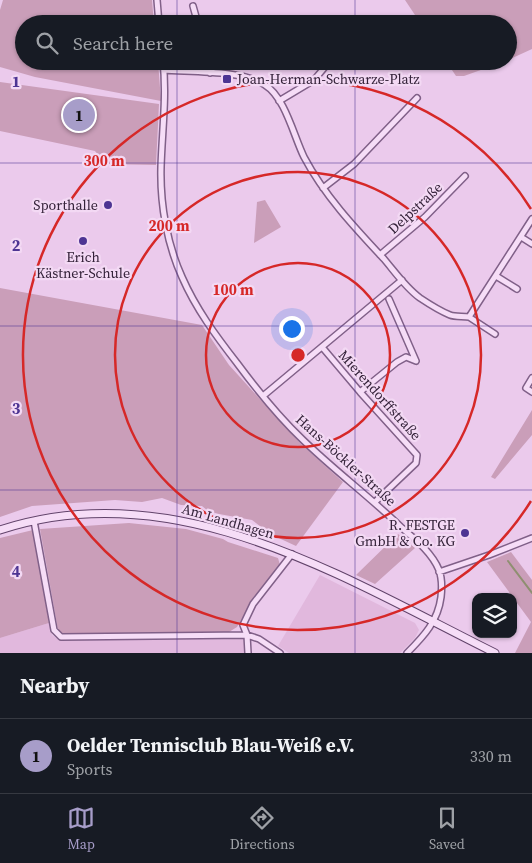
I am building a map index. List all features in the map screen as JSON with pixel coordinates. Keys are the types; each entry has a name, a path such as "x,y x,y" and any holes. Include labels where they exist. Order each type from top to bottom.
{"street":[{"path":"157,0 158,15"},
{"path":"193,6 196,15"},
{"path":"164,70 234,75 258,81 271,89 280,101 305,158 324,188 355,227 402,280 419,297 451,316 469,317 495,334"},
{"name":"Hans-Böckler-Straße","path":"164,70 161,170 163,204 172,247 182,277 193,300 229,353 263,396 303,440 375,502 425,550 440,572"},
{"path":"280,101 314,80 322,70"},
{"path":"324,188 354,164 417,98"},
{"name":"Delpstraße","path":"380,255 425,216 465,176"},
{"path":"469,317 532,219"},
{"path":"521,237 532,244"},
{"path":"496,276 517,289"},
{"name":"Mierendorffstraße","path":"263,396 402,280"},
{"path":"360,392 397,362 406,357 416,360 389,299"},
{"name":"Mierendorffstraße","path":"322,347 417,454 416,463 375,502"},
{"path":"532,378 526,388 532,392"},
{"name":"Am Landhagen","path":"0,530 34,521 88,513 130,514 185,520 292,554 340,575 495,653"},
{"path":"34,521 54,630 61,637 247,635 259,639 280,653"},
{"path":"407,653 434,623 440,604 442,588 440,572 532,538"},
{"path":"248,653 247,635 242,625 254,604 292,554"}],"shaded area":[{"path":"3,0 152,0 153,15 15,15 15,70 159,70 161,101 35,77 0,67 0,10"},
{"path":"405,0 532,0 532,49 517,56 517,15 415,15"},
{"path":"452,70 481,70 464,76 456,76"},
{"path":"0,82 159,104 156,165 104,164 95,151 0,131"},
{"path":"265,200 281,227 254,243 257,202"},
{"path":"0,288 202,325 229,365 301,444 343,482 296,546 270,534 252,520 208,511 202,506 181,505 162,498 142,502 115,500 32,506 0,517"},
{"path":"532,410 532,435 495,479 491,477"},
{"path":"129,523 186,529 223,539 278,558 280,565 252,601 237,627 229,632 63,634 58,630 40,529"},
{"path":"33,530 49,623 0,638 0,538"},
{"path":"398,534 415,548 375,584 356,575"},
{"path":"511,552 532,580 532,653 515,653 531,622 517,603 517,593 510,593 487,562"},
{"path":"320,575 415,623 419,630 415,638 400,653 289,653 278,646"},
{"path":"49,623 52,635 59,640 244,639 246,653 0,653 0,638"}],"waterway":[{"path":"508,561 532,593"}],"place":[{"name":"Joan-Herman-Schwarze-Platz","path":"227,79"},
{"name":"Oelder Tennisclub Blau-Weiß e.V.","path":"79,115"},
{"name":"Sporthalle","path":"108,205"},
{"name":"Erich Kästner-Schule","path":"83,241"},
{"name":"R. FESTGE GmbH & Co. KG","path":"465,533"}]}
